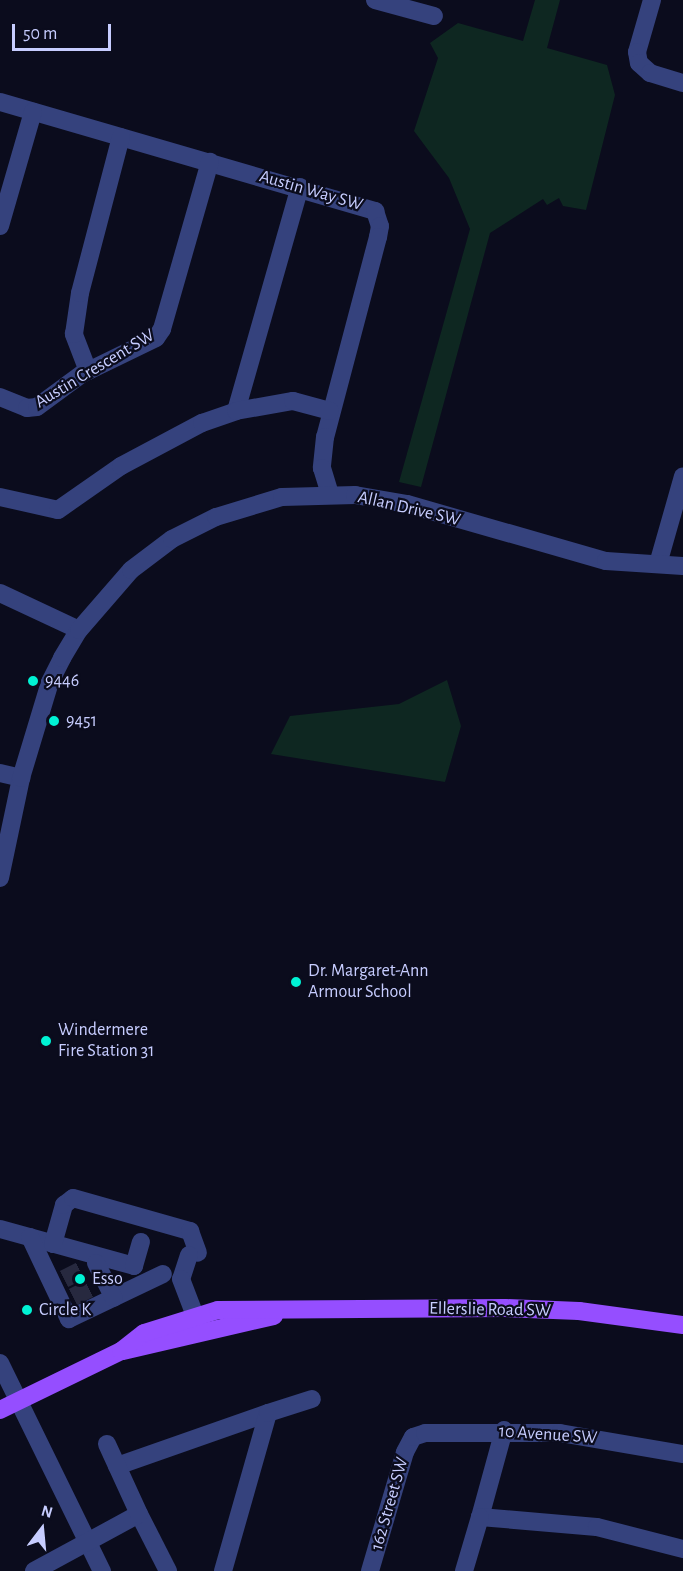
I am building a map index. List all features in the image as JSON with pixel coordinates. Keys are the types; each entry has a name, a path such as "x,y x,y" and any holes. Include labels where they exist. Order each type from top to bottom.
{"main road":[{"name":"Ellerslie Road SW","path":"0,1410 121,1351 144,1333 195,1315 249,1308 296,1311 505,1308 590,1312 683,1326"},
{"name":"Ellerslie Road SW","path":"121,1351 296,1311"}],"street":[{"path":"375,0 434,16"},
{"path":"652,0 638,52 639,63 650,73 683,82"},
{"name":"Austin Way SW","path":"0,102 375,210 380,226 330,411 322,468 330,494"},
{"path":"0,226 33,112"},
{"path":"88,371 74,334 77,313 122,137"},
{"name":"Austin Crescent SW","path":"0,397 27,408 37,408 88,371 156,338 162,329 210,162"},
{"path":"236,411 300,187"},
{"path":"0,497 58,510 121,466 202,423 236,411 293,401 330,411"},
{"path":"658,564 683,476"},
{"name":"Allan Drive SW","path":"0,878 21,778 50,682 79,630 130,570 172,539 216,517 261,502 330,494 407,504 606,561 683,566"},
{"path":"0,593 79,630"},
{"path":"0,773 21,778"},
{"path":"30,1237 67,1300 69,1319 114,1298 172,1276 193,1254 190,1231 73,1198 64,1204 53,1244"},
{"path":"0,1229 53,1244 91,1262 134,1266 172,1276 195,1315"},
{"path":"134,1266 141,1242"},
{"path":"91,1262 100,1283 114,1298"},
{"path":"0,1363 102,1571"},
{"path":"117,1467 312,1399"},
{"path":"223,1571 268,1413"},
{"path":"464,1571 504,1430"},
{"name":"10 Avenue SW","path":"413,1437 438,1431 504,1430 590,1437 683,1454"},
{"name":"162 Street SW","path":"370,1571 405,1452 413,1437"},
{"path":"107,1444 168,1571"},
{"path":"34,1571 88,1545 139,1514"},
{"path":"480,1517 597,1527 683,1549"}],"green space":[{"path":"535,0 560,0 547,48 607,65 615,95 586,210 563,206 559,198 547,205 543,199 490,233 421,487 399,482 470,229 449,178 414,131 438,58 430,43 458,23 523,41"},
{"path":"447,680 461,726 445,782 271,754 290,716 399,704"}],"tunnel":[{"path":"64,1279 86,1268"},
{"path":"73,1297 95,1286"}],"place":[{"name":"9446","path":"33,681"},
{"name":"9451","path":"54,721"},
{"name":"Dr. Margaret-Ann Armour School","path":"296,982"},
{"name":"Windermere Fire Station 31","path":"46,1041"},
{"name":"Esso","path":"80,1279"},
{"name":"Circle K","path":"27,1310"}]}
